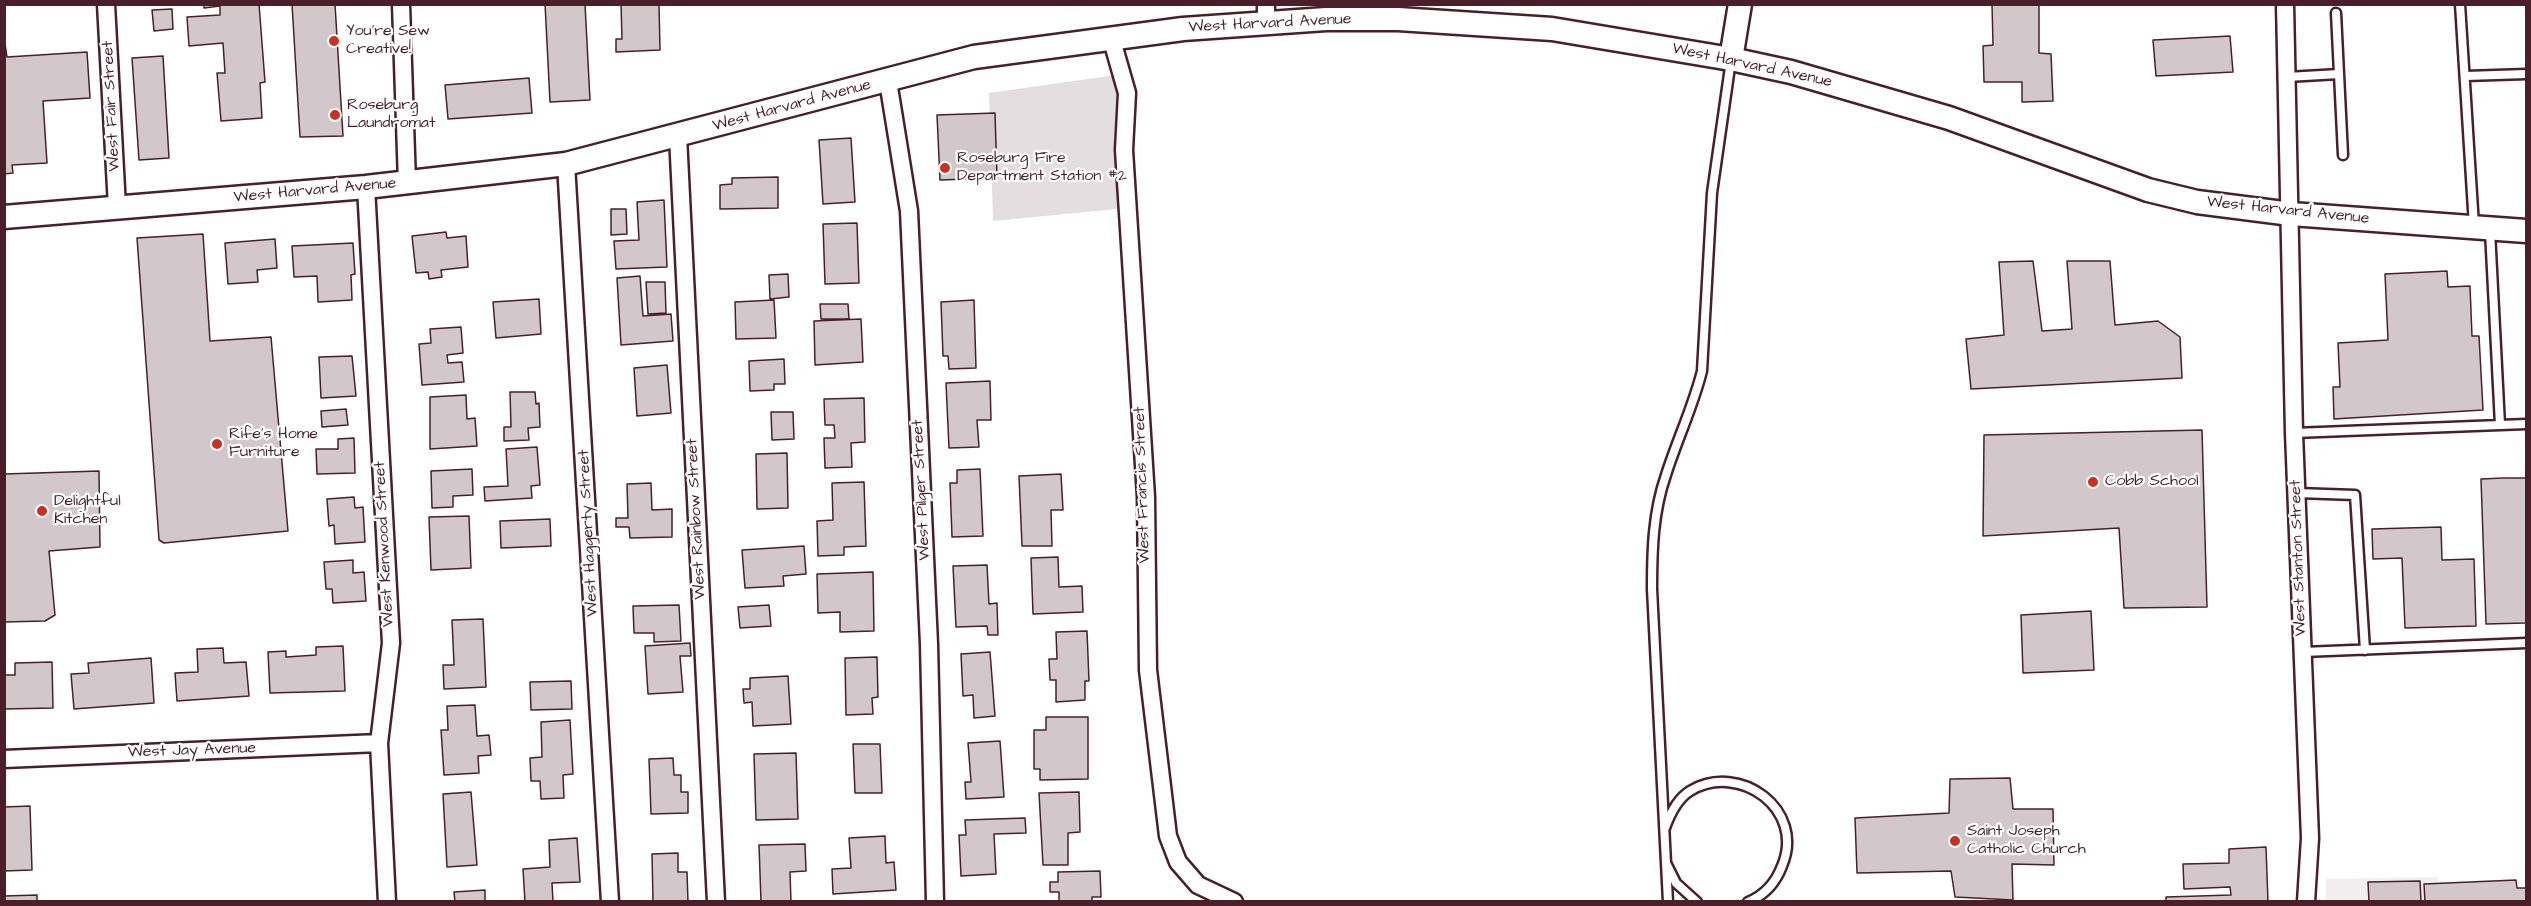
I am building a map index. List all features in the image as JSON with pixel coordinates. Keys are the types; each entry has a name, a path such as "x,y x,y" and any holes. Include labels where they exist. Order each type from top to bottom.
{"main road":[{"path":"1731,58 1740,4"},
{"name":"West Harvard Avenue","path":"4,217 366,187 566,164 974,57 1266,14 1512,25 1618,39 1731,58 1880,96 2148,190 2197,202 2291,214 2526,231"}],"street":[{"name":"West Fair Street","path":"106,4 117,207"},
{"path":"402,4 407,183"},
{"name":"West Stanton Street","path":"2284,4 2291,214 2294,434 2310,838 2306,902"},
{"name":"West Francis Street","path":"1111,37 1127,93 1124,150 1146,497 1148,670 1168,836 1178,862 1198,885 1234,902"},
{"name":"West Pilger Street","path":"888,81 909,212 929,644 935,902"},
{"name":"West Rainbow Street","path":"678,136 716,902"},
{"name":"West Haggerty Street","path":"566,164 610,902"},
{"name":"West Kenwood Street","path":"366,187 391,643 379,744 387,902"},
{"name":"West Jay Avenue","path":"4,759 379,744"}],"lane":[{"path":"2460,4 2500,425"},
{"path":"2336,14 2343,155"},
{"path":"1668,902 1652,589 1653,544 1657,507 1665,475 1696,393 1701,371 1712,193 1731,58"},
{"path":"2287,77 2338,74"},
{"path":"2466,76 2526,74"},
{"path":"2294,434 2526,424"},
{"path":"2297,493 2355,495 2365,650"},
{"path":"2303,652 2526,644"},
{"path":"1663,831 1680,801 1690,791 1705,786 1732,784 1746,787 1769,800 1785,821 1788,850 1777,879 1767,890 1748,902"},
{"path":"1665,859 1676,883 1697,902"}],"shaded area":[{"path":"1123,74 1128,208 993,221 989,93"},
{"path":"2438,877 2439,901 2326,902 2326,879"}],"building":[{"path":"204,4 259,4 265,82 260,83 262,118 221,121 217,73 225,73 223,43 189,46 187,17 220,15 220,6 204,8"},
{"path":"292,4 335,4 343,136 300,137"},
{"path":"545,4 585,4 590,100 550,102"},
{"path":"621,4 659,4 660,50 616,52 616,39 622,39"},
{"path":"1992,4 2039,4 2039,53 2051,54 2053,101 2022,102 2022,82 1984,82 1983,46 1993,45"},
{"path":"172,9 173,29 154,31 152,10"},
{"path":"4,36 7,57 87,52 90,98 43,101 47,163 12,165 13,173 4,174"},
{"path":"2230,36 2233,72 2156,76 2153,40"},
{"path":"163,56 169,158 139,160 132,58"},
{"path":"529,78 532,113 448,119 445,85"},
{"path":"995,113 997,178 940,180 937,115"},
{"path":"851,138 855,202 823,204 819,140"},
{"path":"778,177 778,208 720,209 720,185 732,184 732,178"},
{"path":"664,200 667,267 616,269 614,241 639,240 637,202"},
{"path":"611,209 626,209 627,234 611,235"},
{"path":"857,223 859,283 825,284 823,224"},
{"path":"446,232 447,238 466,236 468,267 441,270 442,277 429,279 428,272 416,273 412,236"},
{"name":"Rife's Home Furniture","path":"203,234 210,341 271,337 288,531 164,543 159,540 137,238"},
{"path":"275,239 277,268 257,270 258,282 228,284 225,243"},
{"path":"353,243 355,274 351,275 352,300 318,302 317,276 294,277 292,246"},
{"path":"2033,261 2042,331 2072,329 2067,261 2110,261 2115,325 2158,321 2180,337 2182,378 1971,389 1966,339 2004,335 1999,262"},
{"path":"2447,271 2448,287 2470,286 2472,336 2479,336 2483,410 2334,419 2333,387 2340,387 2338,343 2388,340 2385,274"},
{"path":"788,274 789,297 770,299 769,275"},
{"path":"640,276 643,316 671,314 673,341 621,345 617,278"},
{"path":"646,282 665,282 666,313 648,314"},
{"path":"539,299 541,334 496,338 493,302"},
{"path":"774,300 776,338 736,339 735,302"},
{"path":"974,300 976,368 949,369 948,356 943,356 941,302"},
{"path":"820,304 848,304 849,319 821,319"},
{"path":"861,319 863,362 815,365 814,321"},
{"path":"461,327 463,353 447,355 448,363 462,362 464,382 422,385 419,344 431,343 430,329"},
{"path":"352,356 356,396 321,398 319,357"},
{"path":"784,359 785,384 774,384 774,390 750,391 749,361"},
{"path":"667,365 671,413 637,416 634,368"},
{"path":"990,381 991,420 977,420 979,447 949,448 946,383"},
{"path":"510,392 535,392 536,404 539,403 540,427 528,428 529,440 504,441 504,427 511,427"},
{"path":"466,395 467,419 475,418 477,446 430,449 430,397"},
{"path":"864,398 865,442 851,443 852,467 825,468 824,438 835,438 834,425 825,425 824,399"},
{"path":"346,409 348,425 322,427 321,411"},
{"path":"771,412 793,412 794,439 772,440"},
{"name":"Cobb School","path":"2202,430 2207,607 2124,608 2119,528 1983,536 1984,435"},
{"path":"354,438 355,473 317,474 316,449 338,449 338,439"},
{"path":"537,447 540,485 531,486 532,498 485,501 484,487 508,486 506,449"},
{"path":"787,453 788,508 757,509 756,454"},
{"path":"472,469 473,495 453,496 453,507 432,508 431,471"},
{"path":"980,469 983,536 952,537 950,483 957,483 957,470"},
{"path":"99,471 100,547 49,551 55,615 45,621 4,622 4,474"},
{"path":"1061,474 1063,510 1051,510 1052,546 1022,546 1019,476"},
{"path":"2526,478 2526,623 2486,624 2481,479"},
{"path":"864,482 866,546 844,547 844,555 818,556 817,521 833,520 832,483"},
{"path":"651,483 652,510 672,509 672,537 630,538 629,527 616,527 616,518 628,518 627,484"},
{"path":"354,497 355,508 363,507 365,542 335,544 334,525 329,526 327,499"},
{"path":"469,516 471,568 431,570 429,517"},
{"path":"550,519 551,546 501,548 500,521"},
{"path":"2441,527 2442,560 2474,559 2476,626 2405,628 2402,558 2373,559 2372,529"},
{"path":"804,546 806,574 783,576 784,586 745,588 742,550"},
{"path":"1058,557 1059,587 1082,586 1083,612 1033,614 1031,558"},
{"path":"353,560 353,573 364,572 366,601 333,603 332,589 326,589 324,562"},
{"path":"987,565 989,604 997,603 998,635 988,635 987,626 956,627 953,566"},
{"path":"873,572 874,631 840,632 840,612 818,613 817,574"},
{"path":"679,605 681,641 654,642 654,633 634,633 633,606"},
{"path":"769,605 771,626 740,628 738,607"},
{"path":"2091,611 2094,670 2023,673 2021,615"},
{"path":"483,619 486,687 444,689 443,665 454,665 452,620"},
{"path":"1087,631 1089,681 1085,681 1085,700 1056,702 1056,680 1050,680 1049,659 1057,659 1056,632"},
{"path":"690,643 691,656 680,656 683,692 648,694 645,646"},
{"path":"343,646 345,691 270,693 268,652 286,651 286,657 316,655 316,647"},
{"path":"223,648 224,663 246,662 249,696 177,701 175,673 198,672 197,649"},
{"path":"990,652 995,716 974,718 973,695 963,696 961,654"},
{"path":"877,657 878,697 872,698 873,714 846,715 845,658"},
{"path":"151,658 154,703 74,709 71,674 89,673 88,663"},
{"path":"52,662 53,708 4,709 4,675 15,675 15,663"},
{"path":"788,676 791,724 753,726 752,702 744,703 743,689 750,689 750,678"},
{"path":"571,681 572,709 531,710 530,682"},
{"path":"475,705 477,736 489,735 491,755 478,756 479,773 444,775 441,730 448,730 447,706"},
{"path":"1046,717 1088,717 1088,779 1040,780 1040,769 1034,769 1034,730 1046,730"},
{"path":"570,720 573,774 563,775 564,798 541,799 540,781 531,781 530,758 542,757 541,722"},
{"path":"1000,741 1004,797 966,799 965,782 971,782 968,743"},
{"path":"853,744 880,744 882,793 855,793"},
{"path":"796,753 798,819 756,820 754,754"},
{"path":"673,758 674,775 681,775 681,792 688,792 688,813 651,814 649,759"},
{"name":"Saint Joseph Catholic Church","path":"2010,778 2013,809 2053,809 2054,865 2012,864 2013,900 1955,897 1951,871 1857,873 1855,818 1949,813 1950,779"},
{"path":"471,792 477,865 447,867 443,794"},
{"path":"1079,792 1080,832 1068,833 1068,865 1043,865 1039,793"},
{"path":"30,806 32,870 4,871 4,807"},
{"path":"1025,818 1026,833 994,834 996,874 961,876 959,835 966,835 965,820"},
{"path":"885,836 886,863 894,862 896,890 833,894 832,869 851,868 849,838"},
{"path":"577,838 580,882 552,883 553,902 525,902 523,869 550,867 549,840"},
{"path":"805,844 806,871 790,872 791,902 761,902 759,845"},
{"path":"2266,847 2268,902 2166,902 2166,897 2231,895 2230,887 2184,889 2183,864 2229,863 2229,849"},
{"path":"678,853 678,872 687,872 688,902 653,902 652,854"},
{"path":"1100,871 1101,897 1092,897 1092,902 1059,902 1059,892 1050,892 1050,882 1058,882 1058,872"},
{"path":"2516,880 2517,888 2526,888 2526,902 2425,902 2424,884"},
{"path":"2420,881 2421,902 2369,902 2368,882"},
{"path":"485,890 485,902 455,902 454,892"},
{"path":"37,895 37,902 4,902 4,896"}],"place":[{"name":"You're Sew Creative!","path":"334,41"},
{"name":"Roseburg Laundromat","path":"335,115"},
{"name":"Roseburg Fire Department Station #2","path":"945,168"},
{"name":"Rife's Home Furniture","path":"217,444"},
{"name":"Cobb School","path":"2093,482"},
{"name":"Delightful Kitchen","path":"42,511"},
{"name":"Saint Joseph Catholic Church","path":"1955,841"}]}
